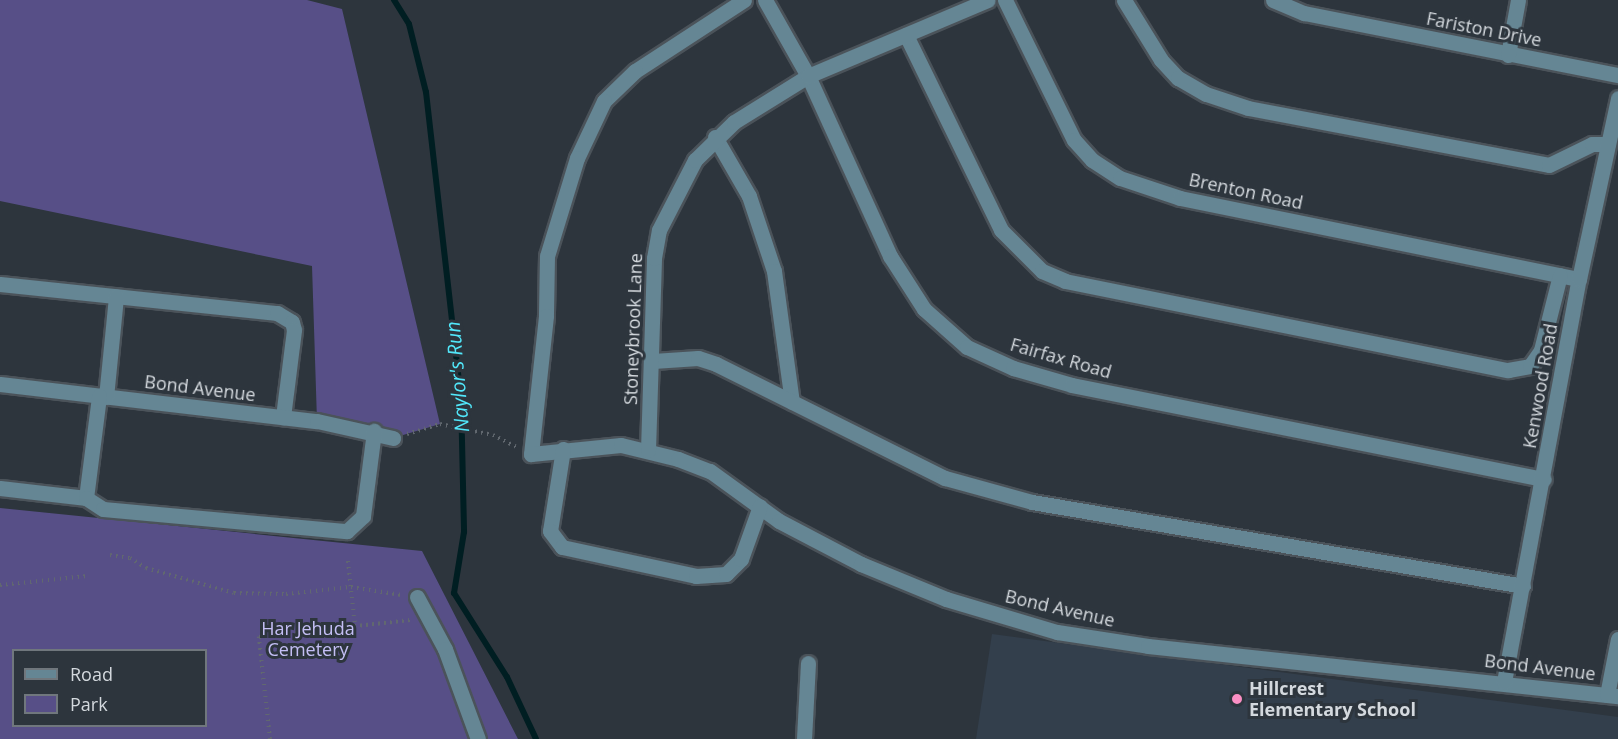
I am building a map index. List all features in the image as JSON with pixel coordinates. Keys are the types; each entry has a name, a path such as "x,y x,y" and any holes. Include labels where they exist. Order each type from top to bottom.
{"street":[{"path":"531,454 546,316 547,256 577,158 604,101 634,71 744,0"},
{"name":"Fairfax Road","path":"765,0 808,76 890,256 924,309 968,347 1013,368 1072,385 1544,479"},
{"name":"Stoneybrook Lane","path":"648,450 653,361 650,295 659,230 685,173 715,137 808,76 988,0"},
{"name":"Brenton Road","path":"1005,0 1074,140 1092,160 1120,178 1180,198 1579,279"},
{"path":"1124,0 1161,60 1178,78 1206,94 1248,108 1550,165 1592,144 1608,144"},
{"name":"Fariston Drive","path":"1273,0 1304,13 1618,75"},
{"path":"1508,55 1518,0"},
{"path":"906,35 1001,230 1042,270 1065,281 1508,370 1530,366 1541,350 1560,275"},
{"name":"Kenwood Road","path":"1504,682 1544,479 1579,279 1618,98"},
{"path":"715,137 749,196 774,271 792,402"},
{"path":"0,284 277,313 287,317 294,330 283,417"},
{"path":"86,498 103,396 116,296"},
{"path":"653,361 698,358 945,478 1032,502 1523,586"},
{"name":"Bond Avenue","path":"0,384 283,417 374,431 393,438"},
{"path":"0,488 86,498 103,508 347,531 363,516 374,431"},
{"name":"Bond Avenue","path":"531,454 563,449 621,446 648,450 710,471 812,540 903,583 1057,632 1148,646 1613,695"},
{"path":"563,449 550,531 562,547 696,576 726,574 741,560 760,506"},
{"path":"417,597 445,649 477,739"},
{"path":"1613,695 1618,639"},
{"path":"804,739 808,663"}],"path":[{"path":"393,438 440,424 493,435 531,454"},
{"path":"110,555 130,558 146,568 234,593 286,594 351,587 417,597"},
{"path":"348,561 355,626"},
{"path":"0,585 88,576"},
{"path":"270,739 259,636 429,618"}],"shaded area":[{"name":"Hillcrest Elementary School","path":"992,634 1618,717 1618,739 976,739"}],"green space":[{"path":"0,0 307,0 342,9 440,424 393,438 317,421 312,266 0,201"},
{"name":"Har Jehuda Cemetery","path":"0,508 422,551 518,739 0,739"}],"waterway":[{"name":"Naylor's Run","path":"394,0 409,24 426,92 461,397 464,532 454,593 507,677 536,739"}],"place":[{"name":"Hillcrest Elementary School","path":"1237,699"}]}
